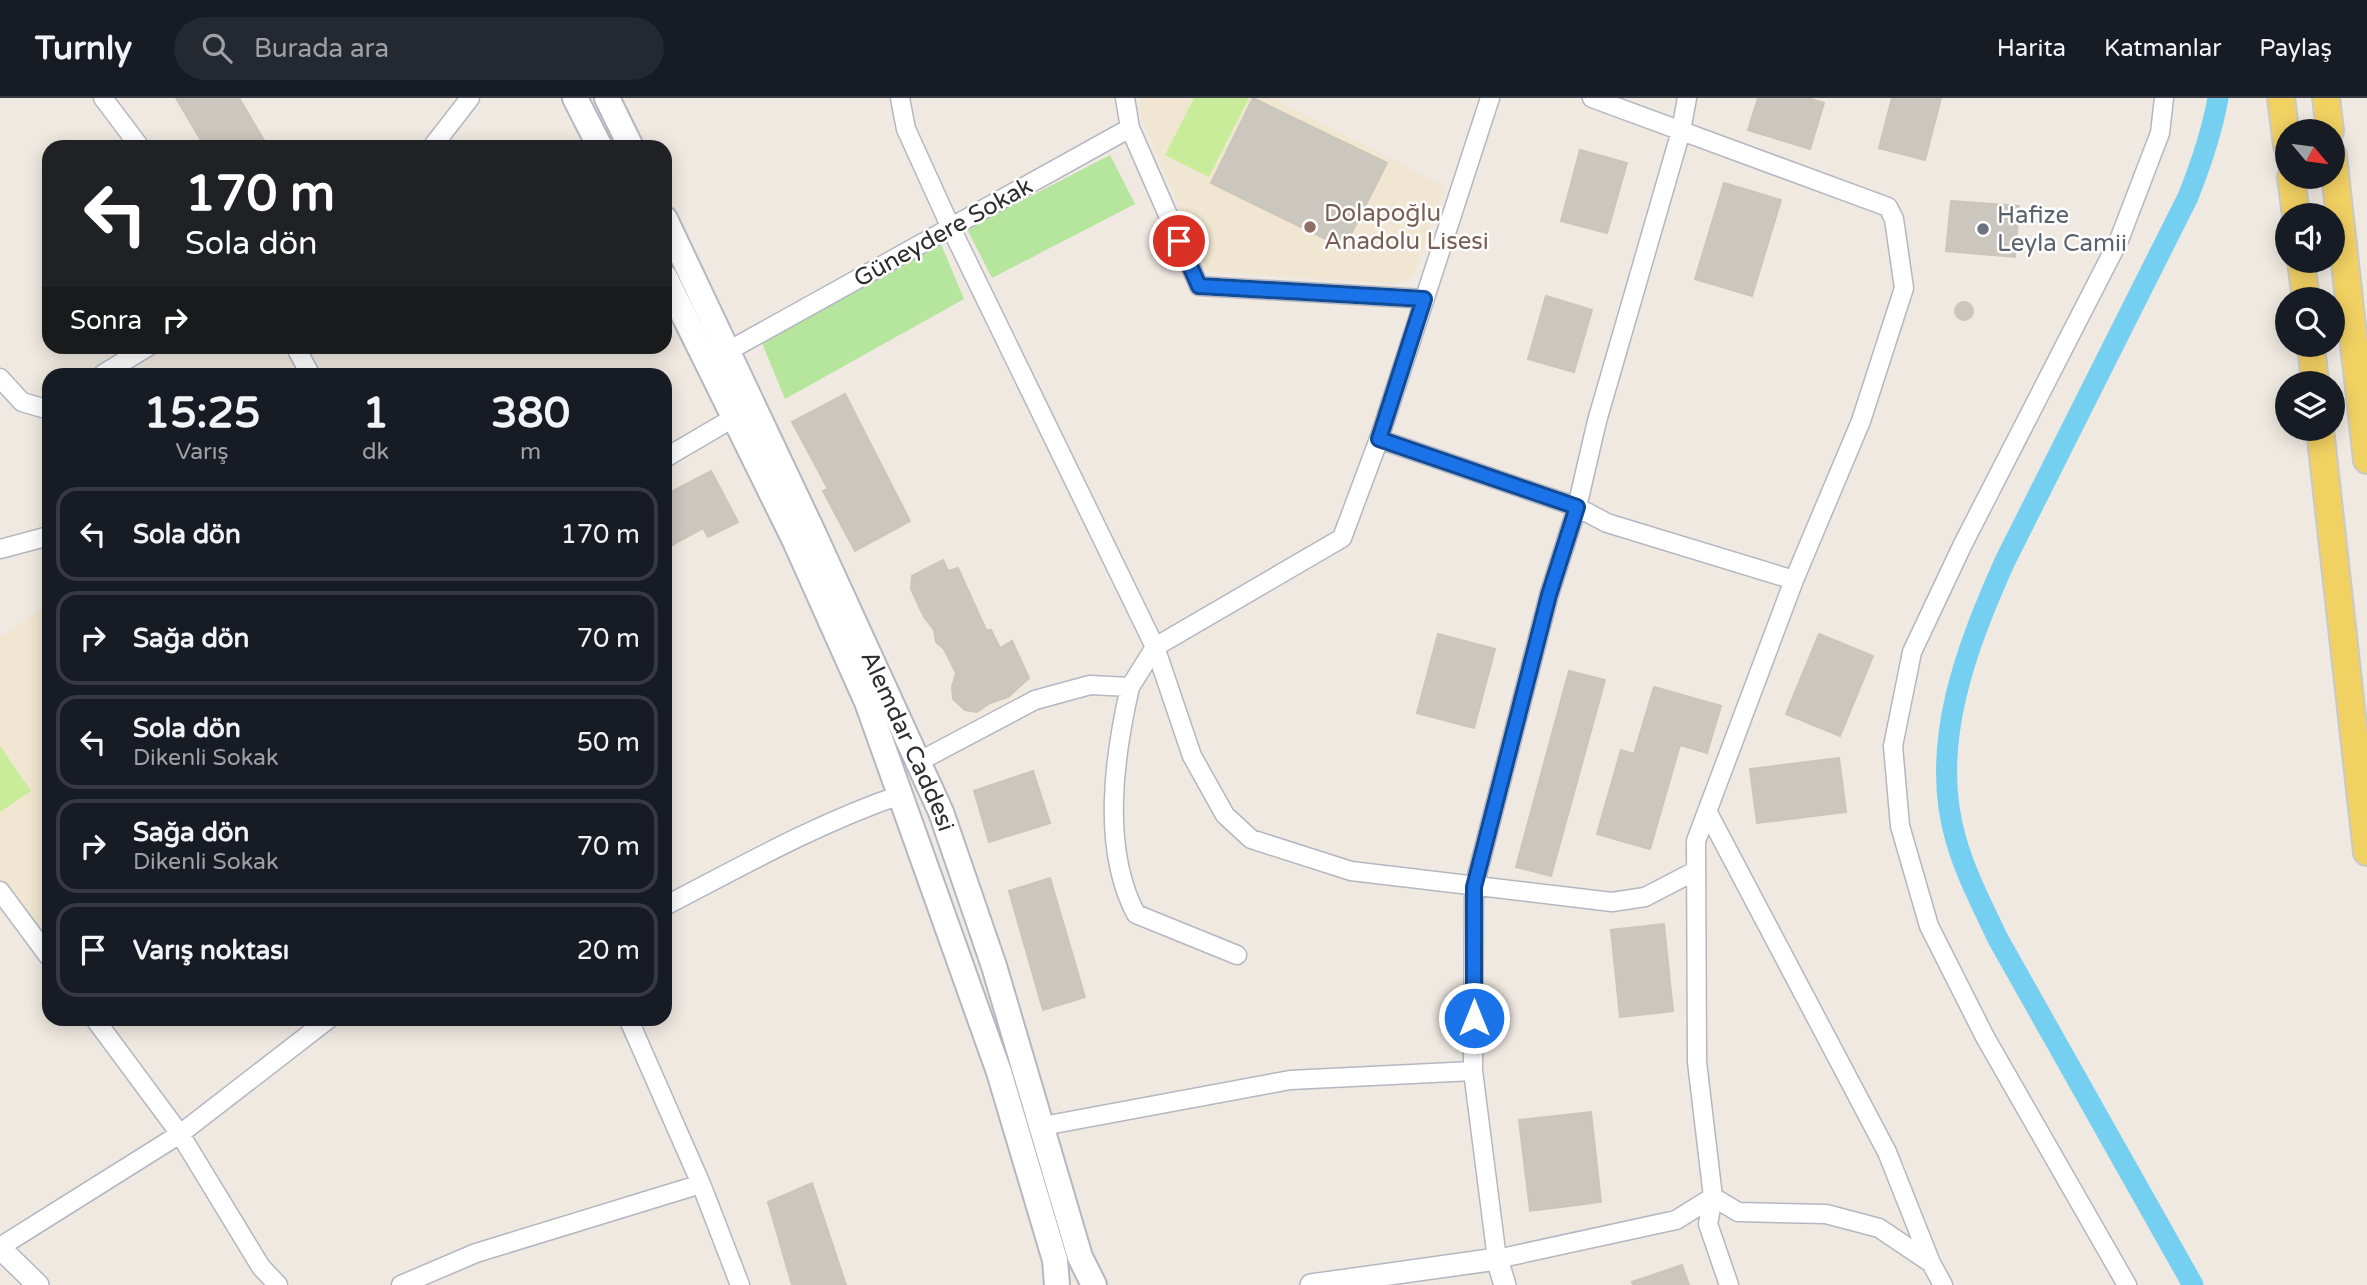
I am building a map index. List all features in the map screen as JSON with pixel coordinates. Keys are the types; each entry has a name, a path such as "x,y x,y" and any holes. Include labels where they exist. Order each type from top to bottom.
{"main road":[{"path":"575,98 596,140"},
{"path":"607,98 628,140"},
{"path":"2281,98 2284,119"},
{"path":"2326,98 2329,119"},
{"path":"2337,189 2367,460"},
{"name":"Alemdar Caddesi","path":"672,234 941,812 994,966 1080,1257 1094,1285"},
{"name":"Alemdar Caddesi","path":"672,291 795,541 867,702 999,1072 1055,1260 1057,1285"},
{"path":"2321,441 2367,852"}],"street":[{"path":"103,98 135,140"},
{"path":"437,140 470,98"},
{"path":"900,98 906,129 951,228 1156,647 1192,756 1225,815 1251,839 1352,870 1474,887 1612,902 1646,897 1695,871"},
{"path":"1125,98 1130,128 1199,286 1424,299"},
{"path":"1237,955 1136,914 1126,896 1113,832 1119,733 1130,687 1156,647 1342,538 1379,439 1490,98"},
{"path":"1592,98 1888,207 1894,219 1904,288 1861,421 1794,580 1696,841 1697,1062 1713,1196 1708,1224 1729,1285"},
{"path":"1505,1285 1497,1259 1473,1071 1474,887 1549,595 1577,507 1597,421 1681,131 1687,98"},
{"path":"2127,1285 1985,1037 1929,926 1900,826 1893,746 1912,652 1963,544 2119,240 2160,133 2164,98"},
{"name":"Güneydere Sokak","path":"728,351 1130,128"},
{"path":"113,368 136,354"},
{"path":"0,378 22,402 42,408"},
{"path":"672,454 734,417"},
{"path":"1379,439 1577,507 1607,523 1794,580"},
{"path":"0,549 42,538"},
{"path":"918,762 1035,700 1090,685 1130,687"},
{"path":"672,902 793,839 854,811 900,795"},
{"path":"1707,811 1887,1152 1931,1263 1943,1285"},
{"path":"0,891 42,936"},
{"path":"100,1026 180,1135 261,1267 278,1285"},
{"path":"38,1285 0,1248 180,1135 320,1026"},
{"path":"632,1026 701,1184 740,1285"},
{"path":"1043,1126 1290,1080 1473,1071"},
{"path":"401,1285 476,1253 701,1184"},
{"path":"1713,1196 1738,1212 1826,1214 1879,1228 1931,1263"},
{"path":"1317,1284 1497,1259 1676,1220 1713,1196"}],"shaded area":[{"name":"Dolapoğlu Anadolu Lisesi","path":"1142,98 1272,98 1445,187 1414,274 1405,282 1397,284 1207,272 1138,109"},
{"path":"42,608 42,930 37,933 0,879 0,637"}],"green space":[{"path":"1194,98 1249,98 1209,177 1165,155"},
{"path":"1110,155 1135,204 992,278 967,229"},
{"path":"941,244 964,299 785,399 762,343"},
{"path":"0,746 31,791 0,812"}],"building":[{"path":"176,98 239,98 264,140 201,140"},
{"path":"1253,98 1387,163 1344,248 1211,183"},
{"path":"1758,98 1808,98 1824,103 1810,149 1748,130"},
{"path":"1892,98 1941,98 1925,160 1879,148"},
{"path":"1580,150 1627,163 1607,233 1561,221"},
{"path":"1724,183 1781,200 1752,296 1695,279"},
{"name":"Hafize Leyla Camii","path":"1951,201 2019,206 2015,257 1946,251"},
{"path":"1546,296 1592,310 1574,372 1528,359"},
{"path":"1960,302 1968,302 1973,311 1971,318 1960,320 1955,315 1955,307"},
{"path":"845,394 910,521 855,551 823,491 828,489 792,422"},
{"path":"711,471 738,522 708,537 703,528 672,545 672,491"},
{"path":"943,560 948,571 958,568 986,630 991,630 1000,648 1012,641 1029,678 1008,697 990,703 977,712 965,710 953,699 952,687 956,673 944,649 936,642 934,630 924,617 911,589 912,576"},
{"path":"1438,634 1495,649 1474,728 1417,713"},
{"path":"1819,634 1873,656 1840,736 1786,714"},
{"path":"1569,671 1605,680 1551,876 1516,867"},
{"path":"1654,687 1721,706 1707,753 1680,745 1650,849 1597,834 1621,750 1634,754"},
{"path":"1839,758 1846,812 1757,823 1750,769"},
{"path":"1033,771 1050,823 989,842 974,791"},
{"path":"1050,878 1085,997 1043,1010 1009,891"},
{"path":"1664,924 1673,1011 1620,1017 1611,930"},
{"path":"1591,1112 1601,1202 1530,1211 1519,1120"},
{"path":"812,1183 846,1285 792,1285 768,1202"},
{"path":"1682,1265 1689,1285 1633,1285 1632,1282"}],"waterway":[{"path":"2193,1285 1998,939 1956,840 1949,804 1947,768 1949,732 1956,697 1977,627 2005,561 2188,197 2206,148 2218,98"}],"place":[{"name":"Dolapoğlu Anadolu Lisesi","path":"1310,227"},
{"name":"Hafize Leyla Camii","path":"1983,229"}],"route":[{"path":"1179,241 1199,286 1424,299 1379,439 1577,507 1549,595 1474,887 1474,1018"}]}
